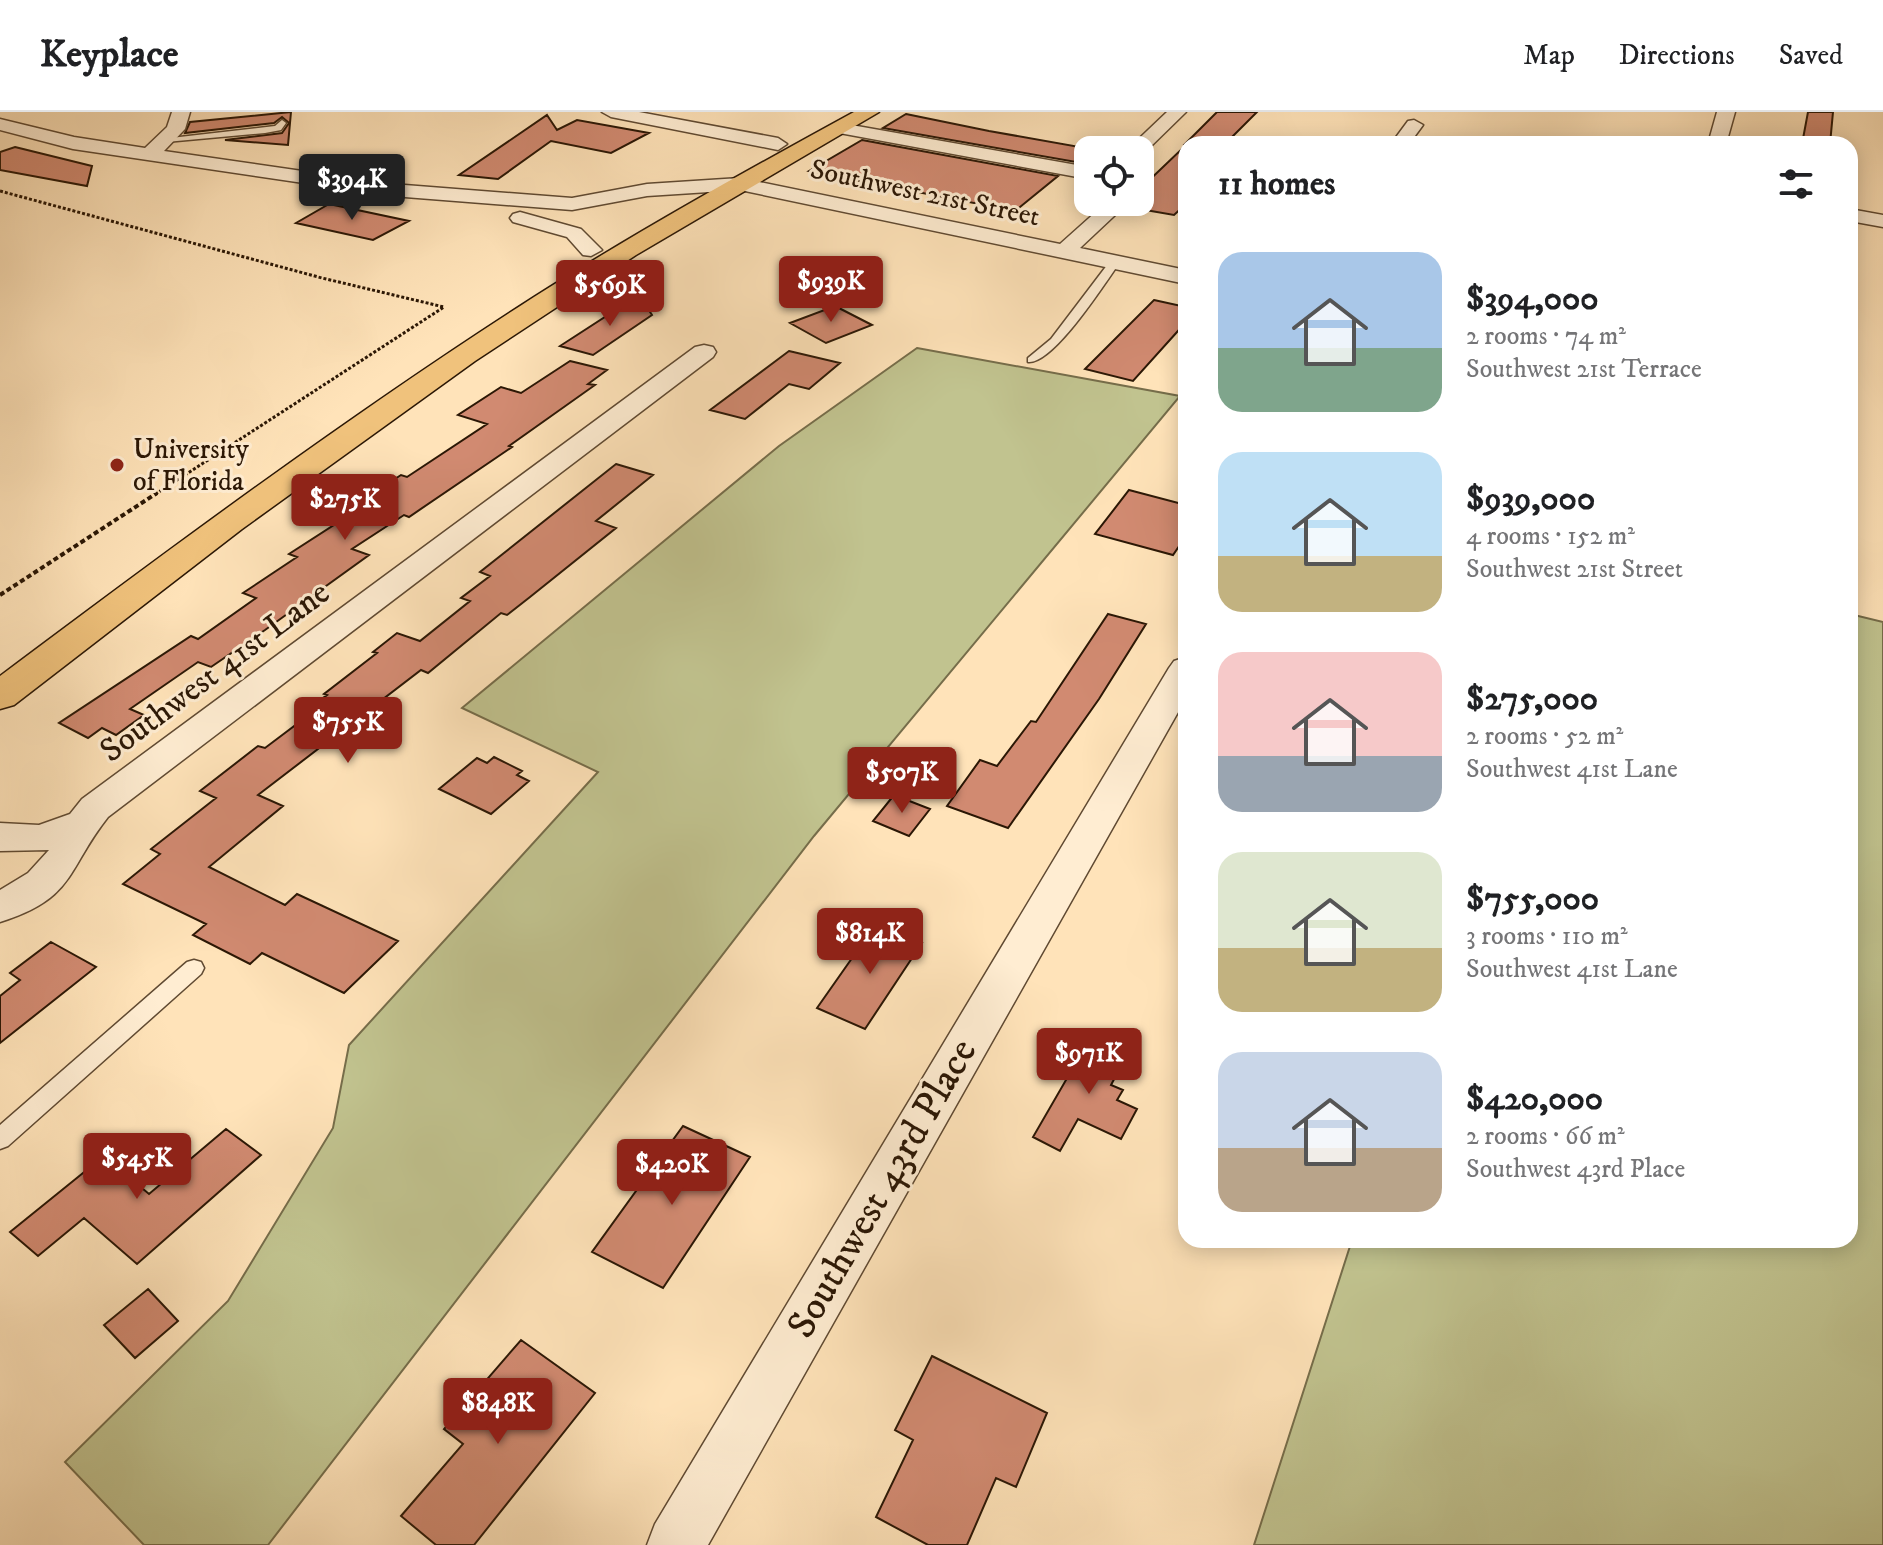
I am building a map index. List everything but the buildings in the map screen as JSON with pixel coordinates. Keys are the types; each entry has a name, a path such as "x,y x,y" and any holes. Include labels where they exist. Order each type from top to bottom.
{"highway":[{"path":"0,657 154,543 355,402 591,250 778,144 838,120 869,112"},
{"path":"0,696 218,529 387,408 576,282 740,184 838,120"}],"street":[{"path":"148,155 176,129 181,112"},
{"name":"Southwest 21st Street","path":"611,112 778,144"},
{"path":"1151,136 1177,112"},
{"path":"1719,136 1726,112"},
{"path":"838,120 1074,170"},
{"path":"0,124 73,143 392,190 560,228 583,239 591,250"},
{"path":"1406,136 1414,125"},
{"path":"871,154 902,160"},
{"name":"Southwest 21st Street","path":"392,190 572,204 647,190 740,184 1178,275"},
{"path":"1065,251 1104,216"},
{"path":"1858,216 1883,221"},
{"name":"Southwest 41st Lane","path":"80,825 95,808 704,352"},
{"name":"Southwest 43rd Place","path":"676,1545 1178,682"},
{"path":"0,837 41,839 80,825"},
{"path":"0,907 28,893 55,872 80,825"}],"lane":[{"path":"166,139 272,129 282,123"},
{"path":"1032,360 1055,341 1115,262"},
{"path":"0,1139 194,968"}],"path":[{"path":"0,191 308,274 444,307 0,595"}],"green space":[{"path":"917,348 1178,396 814,836 268,1545 144,1545 65,1462 228,1301 333,1128 349,1045 598,772 462,708 779,446"},
{"path":"1858,616 1883,622 1883,1545 1254,1545 1349,1248 1858,1248"}],"place":[{"name":"University of Florida","path":"117,465"}]}
